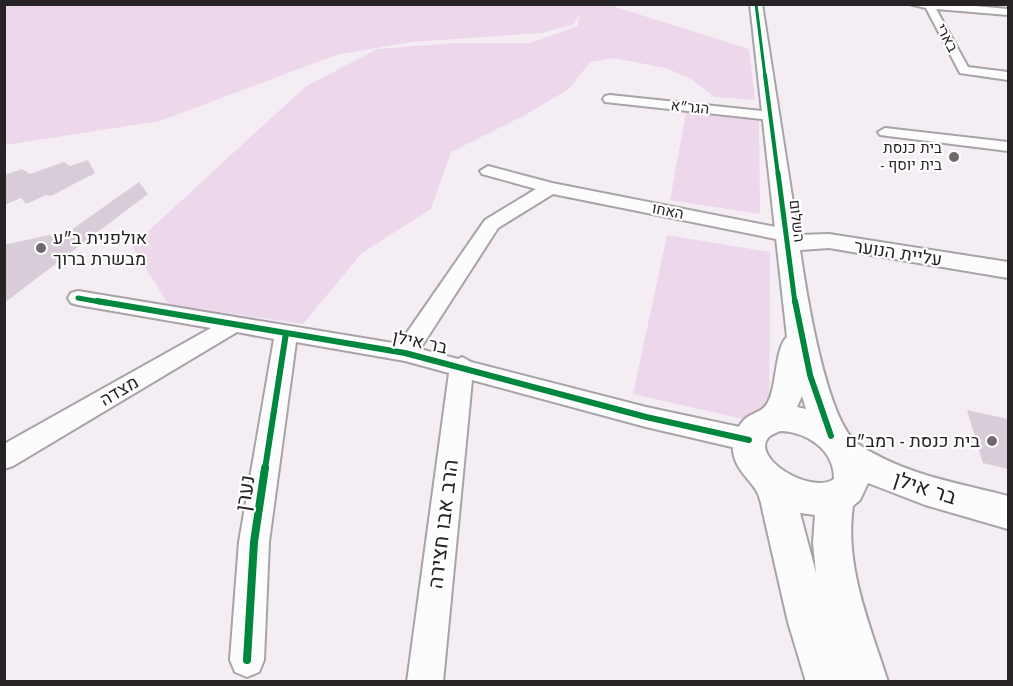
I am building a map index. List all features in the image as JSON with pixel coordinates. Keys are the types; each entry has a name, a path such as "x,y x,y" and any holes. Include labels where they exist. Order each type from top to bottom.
{"street":[{"name":"השלום","path":"756,4 797,319 816,397 839,445"},
{"path":"913,4 1008,12"},
{"name":"בארי","path":"930,6 964,70 1008,76"},
{"name":"הגר\"א","path":"610,99 771,116"},
{"path":"885,132 1008,147"},
{"name":"האחו","path":"488,171 550,188 787,240"},
{"path":"405,353 491,224 550,188"},
{"name":"עליית הנוער","path":"787,240 829,242 1008,270"},
{"name":"בר אילן","path":"78,298 405,353 462,366 646,417 749,440"},
{"name":"השלום","path":"775,418 785,403 791,387 797,319"},
{"name":"מצדה","path":"4,458 234,324"},
{"name":"נערן","path":"247,660 254,542 286,333"},
{"name":"הרב אבו חצירה","path":"424,681 462,366"},
{"path":"775,418 790,418 806,422 839,445 852,468 851,482 844,492 831,499 814,501 796,497 771,483 755,466 749,453 749,440 754,430 775,418"},
{"name":"בר אילן","path":"839,445 867,467 897,481 1008,512"},
{"path":"771,483 789,531 799,584 822,663 830,681"},
{"path":"837,496 832,515 831,540 840,592 866,681"}],"shaded area":[{"path":"5,4 609,5 749,49 755,100 714,97 691,79 666,68 613,58 590,62 569,89 525,115 451,152 431,209 362,253 303,324 168,304 132,246 305,87 377,49 457,43 530,43 578,26 579,14 574,24 542,33 411,42 336,55 160,121 5,145"},
{"path":"686,112 759,120 760,214 670,200"},
{"path":"667,235 770,252 769,425 633,394"}],"building":[{"name":"אולפנית ב\"ע מבשרת ברוך","path":"88,160 95,173 51,196 46,195 26,204 21,198 4,205 4,175 22,169 30,174 64,162 70,166"},
{"name":"אולפנית ב\"ע מבשרת ברוך","path":"139,182 148,194 4,303 4,245 49,235 57,240"},
{"name":"בית כנסת - רמב\"ם","path":"967,410 1008,419 1008,469 983,463"}],"cycle path":[{"path":"756,4 797,319 810,375 831,436"},
{"path":"78,298 405,353 646,417 749,440"},
{"path":"247,660 254,542 286,333"}],"place":[{"name":"בית כנסת - בית יוסף","path":"954,157"},
{"name":"אולפנית ב\"ע מבשרת ברוך","path":"41,248"},
{"name":"בית כנסת - רמב\"ם","path":"992,441"}]}
